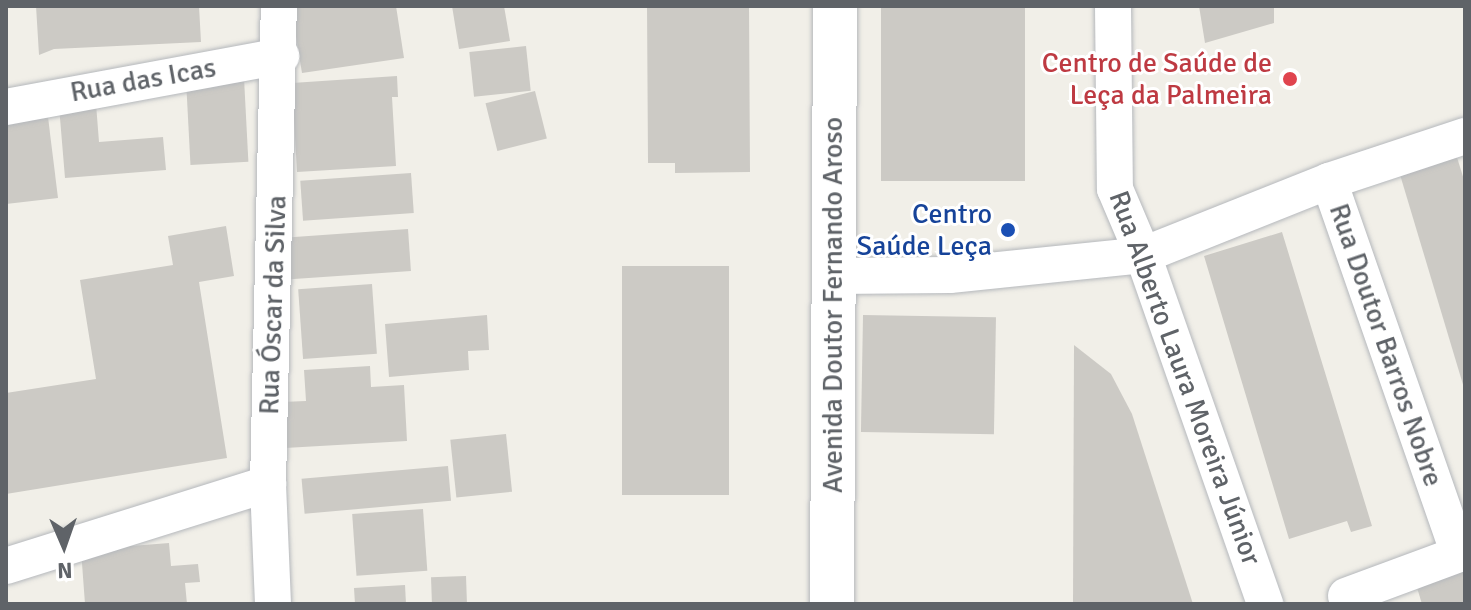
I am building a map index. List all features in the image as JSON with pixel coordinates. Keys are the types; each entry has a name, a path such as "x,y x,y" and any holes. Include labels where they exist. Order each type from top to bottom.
{"main road":[{"name":"Avenida Doutor Fernando Aroso","path":"832,604 835,6"}],"street":[{"name":"Rua Óscar da Silva","path":"273,604 268,484 281,56 279,6"},
{"name":"Rua Alberto Laura Moreira Júnior","path":"1113,6 1115,189 1143,255 1265,604"},
{"name":"Rua das Icas","path":"6,107 281,56"},
{"path":"833,276 950,275 1143,255 1329,181 1465,136"},
{"name":"Rua Doutor Barros Nobre","path":"1329,181 1462,553"},
{"path":"6,566 268,484"},
{"path":"1346,596 1462,553"}],"building":[{"path":"36,6 199,6 201,42 54,49 39,55"},
{"path":"291,6 396,6 404,58 302,73"},
{"path":"452,6 504,6 510,41 459,49"},
{"path":"647,6 749,6 750,172 675,173 675,163 648,163"},
{"path":"881,6 1025,6 1025,181 881,181"},
{"path":"1199,6 1274,6 1274,23 1205,43"},
{"path":"526,46 531,91 474,97 469,52"},
{"path":"243,59 248,162 190,165 185,62"},
{"path":"397,76 398,97 392,97 396,166 297,172 292,83"},
{"path":"95,91 99,142 163,137 166,170 65,178 58,94"},
{"path":"535,91 547,139 497,151 486,103"},
{"path":"47,109 58,198 6,204 6,114"},
{"path":"1455,151 1465,183 1464,388 1398,168"},
{"path":"411,173 414,213 303,221 300,181"},
{"path":"226,226 234,276 199,282 227,458 6,494 6,393 96,379 80,280 173,265 168,236"},
{"path":"408,229 411,271 290,279 287,237"},
{"path":"1282,232 1372,526 1351,532 1347,521 1289,539 1204,256"},
{"path":"622,266 729,266 729,495 622,495"},
{"path":"372,284 377,354 303,359 298,289"},
{"path":"487,315 489,350 468,351 469,370 389,377 385,324"},
{"path":"863,315 996,317 994,434 861,432"},
{"path":"1074,345 1111,374 1132,414 1193,604 1073,604"},
{"path":"370,366 371,387 404,385 407,441 285,448 282,402 306,401 304,370"},
{"path":"506,434 512,492 456,498 450,440"},
{"path":"448,466 451,501 305,514 302,479"},
{"path":"423,509 427,571 356,576 352,514"},
{"path":"169,543 171,566 198,564 200,582 185,583 187,604 85,604 81,550"},
{"path":"1465,548 1465,604 1422,604 1410,565"},
{"path":"466,576 467,604 432,604 431,577"},
{"path":"405,585 406,604 355,604 354,588"}],"place":[{"name":"Centro de Saúde de Leça da Palmeira","path":"1290,79"},
{"name":"Centro Saúde Leça","path":"1008,230"}]}
